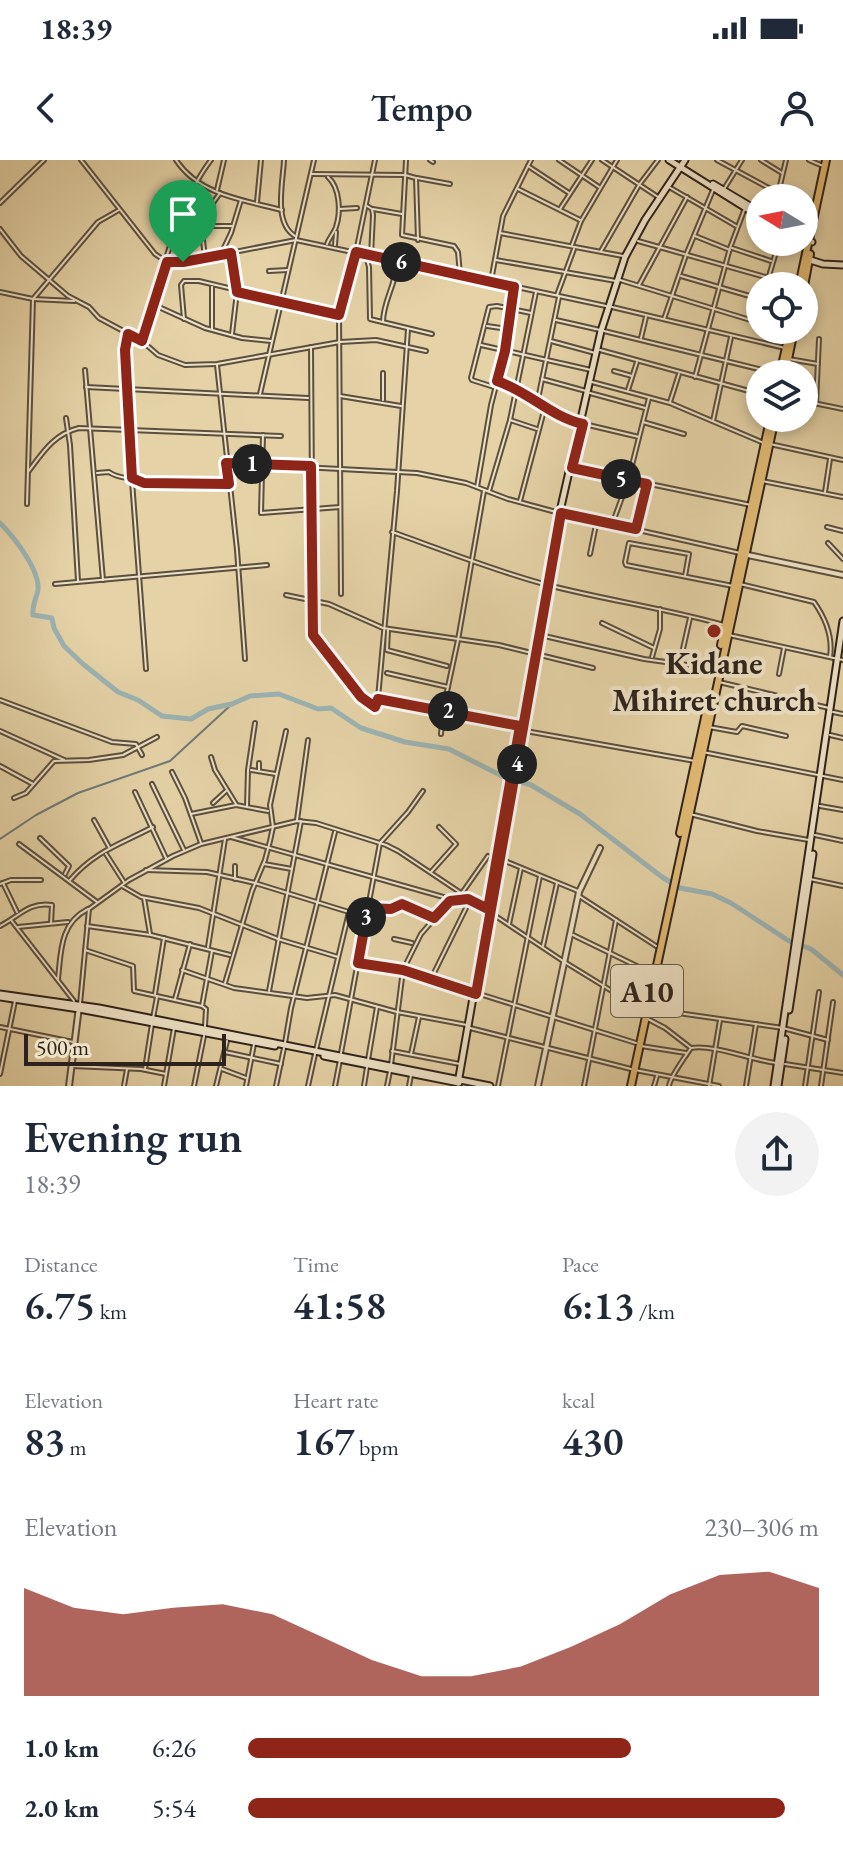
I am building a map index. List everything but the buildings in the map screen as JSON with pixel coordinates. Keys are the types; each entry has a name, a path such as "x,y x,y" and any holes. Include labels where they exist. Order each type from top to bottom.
{"highway":[{"path":"818,200 827,162"},
{"path":"804,272 808,259"},
{"path":"784,360 787,344"},
{"path":"788,359 790,344"},
{"name":"A10","path":"743,554 769,432"},
{"name":"A10","path":"673,876 689,814 725,626 761,481 766,444"},
{"name":"A10","path":"638,1044 696,761 708,727 728,635 736,585"},
{"name":"A10","path":"629,1086 645,1018 656,946 669,896"}],"main road":[{"path":"669,160 682,163 746,205"},
{"path":"617,280 635,240 682,163"},
{"path":"682,163 745,207"},
{"path":"588,392 625,257 682,163"},
{"path":"808,259 843,265"},
{"path":"560,512 598,352"},
{"path":"459,1082 533,654 560,512 581,424"},
{"path":"533,654 546,584"},
{"path":"840,659 843,621"},
{"path":"776,1086 843,644"},
{"path":"813,838 832,710"},
{"path":"489,910 509,798"},
{"path":"0,995 77,1006 254,1040 473,1086"},
{"path":"152,1021 254,1040"},
{"path":"459,1082 469,1027"},
{"path":"390,1068 490,1086"}],"street":[{"path":"0,203 44,160"},
{"path":"81,160 155,254 167,262 205,258 296,238 786,349"},
{"path":"176,160 194,183 282,210"},
{"path":"142,341 194,183 211,160"},
{"path":"205,258 201,211 213,203 218,192 224,160"},
{"path":"257,203 261,187 261,160"},
{"path":"284,160 282,210 287,229 296,238"},
{"path":"260,394 314,160"},
{"path":"341,594 339,315 375,160"},
{"path":"406,160 402,235 454,246 458,252 460,274"},
{"path":"491,282 503,216 531,160"},
{"path":"559,160 600,187"},
{"path":"560,210 592,160"},
{"path":"602,160 659,198"},
{"path":"537,401 558,297 581,221 617,160"},
{"path":"601,252 639,185 658,160"},
{"path":"717,160 760,184"},
{"path":"724,190 742,160"},
{"path":"761,160 783,173"},
{"path":"780,184 786,160"},
{"path":"809,160 827,162"},
{"path":"527,166 570,194"},
{"path":"311,174 405,175 450,184"},
{"path":"326,175 336,185 335,248"},
{"path":"416,178 418,240"},
{"path":"669,187 737,227"},
{"path":"516,188 581,221"},
{"path":"664,320 686,255 714,188"},
{"path":"638,286 687,197"},
{"path":"221,255 241,199"},
{"path":"365,206 402,214"},
{"path":"695,377 730,249 745,207"},
{"path":"338,209 357,208"},
{"path":"27,504 33,299 98,222 121,209"},
{"path":"371,256 372,209"},
{"path":"201,226 233,226"},
{"path":"0,229 21,256 99,318 171,361 185,365 217,364 340,342 376,340 426,351"},
{"path":"327,245 336,230"},
{"path":"499,233 625,257"},
{"path":"694,236 773,262"},
{"path":"635,240 746,273"},
{"path":"231,253 237,292 231,335"},
{"path":"365,254 369,267 369,316 374,321 432,334"},
{"path":"770,272 775,256"},
{"path":"495,260 617,280 746,319"},
{"path":"383,323 384,304 396,275 395,261"},
{"path":"269,271 289,270"},
{"path":"680,275 746,295"},
{"path":"184,319 181,282 199,281 339,315"},
{"path":"212,286 212,330"},
{"path":"477,488 480,460 505,351 514,287"},
{"path":"0,292 33,299 77,301"},
{"path":"489,492 510,420 536,292"},
{"path":"495,388 472,379 489,307 492,305 532,314"},
{"path":"161,308 212,330 272,341"},
{"path":"641,340 647,316"},
{"path":"554,319 746,364"},
{"path":"485,326 508,329"},
{"path":"311,347 313,635 361,697 375,707 386,629 408,329"},
{"path":"128,334 125,387 146,669"},
{"path":"713,421 731,336"},
{"path":"818,364 819,339"},
{"path":"550,341 638,360 746,391"},
{"path":"481,345 592,370"},
{"path":"788,359 794,360"},
{"path":"627,391 638,360"},
{"path":"217,364 245,659"},
{"path":"85,370 103,580"},
{"path":"614,371 632,376"},
{"path":"383,373 383,401"},
{"path":"670,403 679,373"},
{"path":"542,379 647,408"},
{"path":"497,381 517,388 563,419 639,437"},
{"path":"592,382 670,403 766,444 843,460"},
{"path":"86,387 311,398"},
{"path":"340,396 402,406"},
{"path":"613,524 628,481 650,396"},
{"path":"818,403 843,409"},
{"path":"520,502 545,407"},
{"path":"66,418 78,582"},
{"path":"510,420 538,429"},
{"path":"643,422 684,434"},
{"path":"28,473 50,444 68,431 90,427 281,436"},
{"path":"263,435 261,513 342,507"},
{"path":"825,494 830,458"},
{"path":"226,463 398,472 449,479 520,502 743,554 843,575 843,567"},
{"path":"572,468 751,505"},
{"path":"95,473 109,472 115,477 132,478 144,483 229,484"},
{"path":"761,481 843,497"},
{"path":"636,529 647,484"},
{"path":"441,734 484,490"},
{"path":"590,554 597,520"},
{"path":"827,527 843,531"},
{"path":"394,533 546,584 660,607 725,626"},
{"path":"685,576 687,553 629,543 626,565 814,602 827,626 830,657"},
{"path":"828,543 843,559"},
{"path":"55,584 267,565"},
{"path":"286,595 313,599 386,629 499,645 593,668"},
{"path":"651,659 660,629 660,607"},
{"path":"680,664 690,615"},
{"path":"602,623 654,648"},
{"path":"386,629 387,650 447,666"},
{"path":"538,634 651,659 716,669"},
{"path":"728,635 840,659"},
{"path":"779,674 784,647"},
{"path":"387,673 448,687"},
{"path":"717,682 843,714"},
{"path":"378,699 696,761"},
{"path":"0,700 112,742 126,742 138,747 142,755"},
{"path":"247,806 248,770 255,723"},
{"path":"708,727 737,732 742,726 786,736"},
{"path":"0,731 65,761"},
{"path":"224,984 269,847 273,827 270,811 286,731"},
{"path":"830,735 843,738"},
{"path":"14,798 26,793 48,764 54,761 123,755 157,737"},
{"path":"297,821 308,740"},
{"path":"700,751 843,780"},
{"path":"211,757 236,805"},
{"path":"259,763 260,771"},
{"path":"0,766 34,785"},
{"path":"248,770 277,774"},
{"path":"172,772 201,844"},
{"path":"152,784 185,851"},
{"path":"213,803 227,791"},
{"path":"335,1086 380,843 423,791"},
{"path":"135,792 167,859"},
{"path":"191,814 236,805 270,811"},
{"path":"820,806 843,810"},
{"path":"689,814 757,831 843,841"},
{"path":"94,820 110,848"},
{"path":"269,992 301,821"},
{"path":"17,927 69,922 145,870 201,844 301,821 336,829 398,851 563,961 645,1008 756,1024 828,1040"},
{"path":"70,880 91,857 106,853 110,848 153,827"},
{"path":"431,873 456,844 439,827"},
{"path":"276,1086 336,829"},
{"path":"227,837 454,900 469,899"},
{"path":"194,1086 206,1014 202,1006 208,978 213,914 227,837"},
{"path":"40,838 69,866 64,875"},
{"path":"19,844 98,902"},
{"path":"538,1086 579,894 600,848"},
{"path":"106,853 123,884 144,898 184,903 278,939 338,957"},
{"path":"462,894 488,856"},
{"path":"500,859 579,894 656,946"},
{"path":"264,864 293,869"},
{"path":"234,880 235,866"},
{"path":"509,925 521,868"},
{"path":"145,870 207,872 255,883 366,917"},
{"path":"498,1086 540,876"},
{"path":"807,879 843,886"},
{"path":"17,913 2,883 41,880"},
{"path":"543,947 557,883"},
{"path":"144,898 151,935"},
{"path":"430,980 469,899"},
{"path":"387,1086 403,970 414,944 434,918 454,900"},
{"path":"0,926 32,906 50,904 53,908 51,923"},
{"path":"368,908 391,909 402,904 434,918"},
{"path":"69,1086 89,909"},
{"path":"308,1086 350,911"},
{"path":"11,920 77,1006"},
{"path":"584,1086 616,920"},
{"path":"58,981 63,938 69,922"},
{"path":"86,926 151,935 232,956"},
{"path":"570,934 651,973"},
{"path":"145,1070 164,938"},
{"path":"394,939 414,944"},
{"path":"175,1000 190,944"},
{"path":"85,950 133,966 132,990 202,1006"},
{"path":"358,963 403,970 638,1044 687,1053"},
{"path":"182,970 224,984 269,992 313,998 328,994 632,1069 719,1086"},
{"path":"805,1086 819,992"},
{"path":"0,1074 15,998"},
{"path":"821,1086 833,1002"},
{"path":"364,1086 377,1007"},
{"path":"411,1055 419,1016"},
{"path":"645,1018 665,1028 691,1048 715,1049 750,1059 843,1073"},
{"path":"709,1085 720,1018"},
{"path":"746,1086 756,1024"},
{"path":"0,1027 74,1043"},
{"path":"164,1086 174,1027"},
{"path":"216,1086 228,1037"},
{"path":"246,1086 254,1040"},
{"path":"0,1048 6,1050"},
{"path":"669,1086 670,1077 678,1071 691,1048"},
{"path":"392,1051 462,1065"},
{"path":"225,1052 281,1064"},
{"path":"71,1066 127,1068 166,1074"},
{"path":"124,1086 127,1068"},
{"path":"221,1069 248,1079"},
{"path":"409,1086 411,1074"},
{"path":"654,1086 658,1075"}],"waterway":[{"path":"0,523 19,545 35,573 38,590 33,615 52,618 64,646 83,664 118,692 138,700 162,716 191,719 208,709 250,696 279,694 318,709 331,708 361,728 405,742 449,749 504,777 531,785 580,814 680,888 712,894 731,903 789,941 811,949 843,975"},
{"path":"0,839 78,793 170,761 232,704"}],"place":[{"name":"Kidane Mihiret church","path":"714,631"}],"route":[{"path":"356,252 514,287 505,351 497,381 533,397 563,419 583,424 572,468 647,484 636,529 561,513 476,994 403,970 358,963 368,908 391,909 402,904 434,918 450,901 468,899 488,909 520,726 378,699 375,707 361,697 313,635 311,466 226,463 229,484 144,483 132,478 125,387 128,334 142,341 167,262 183,262 231,253 237,292 339,315 356,252"}]}
